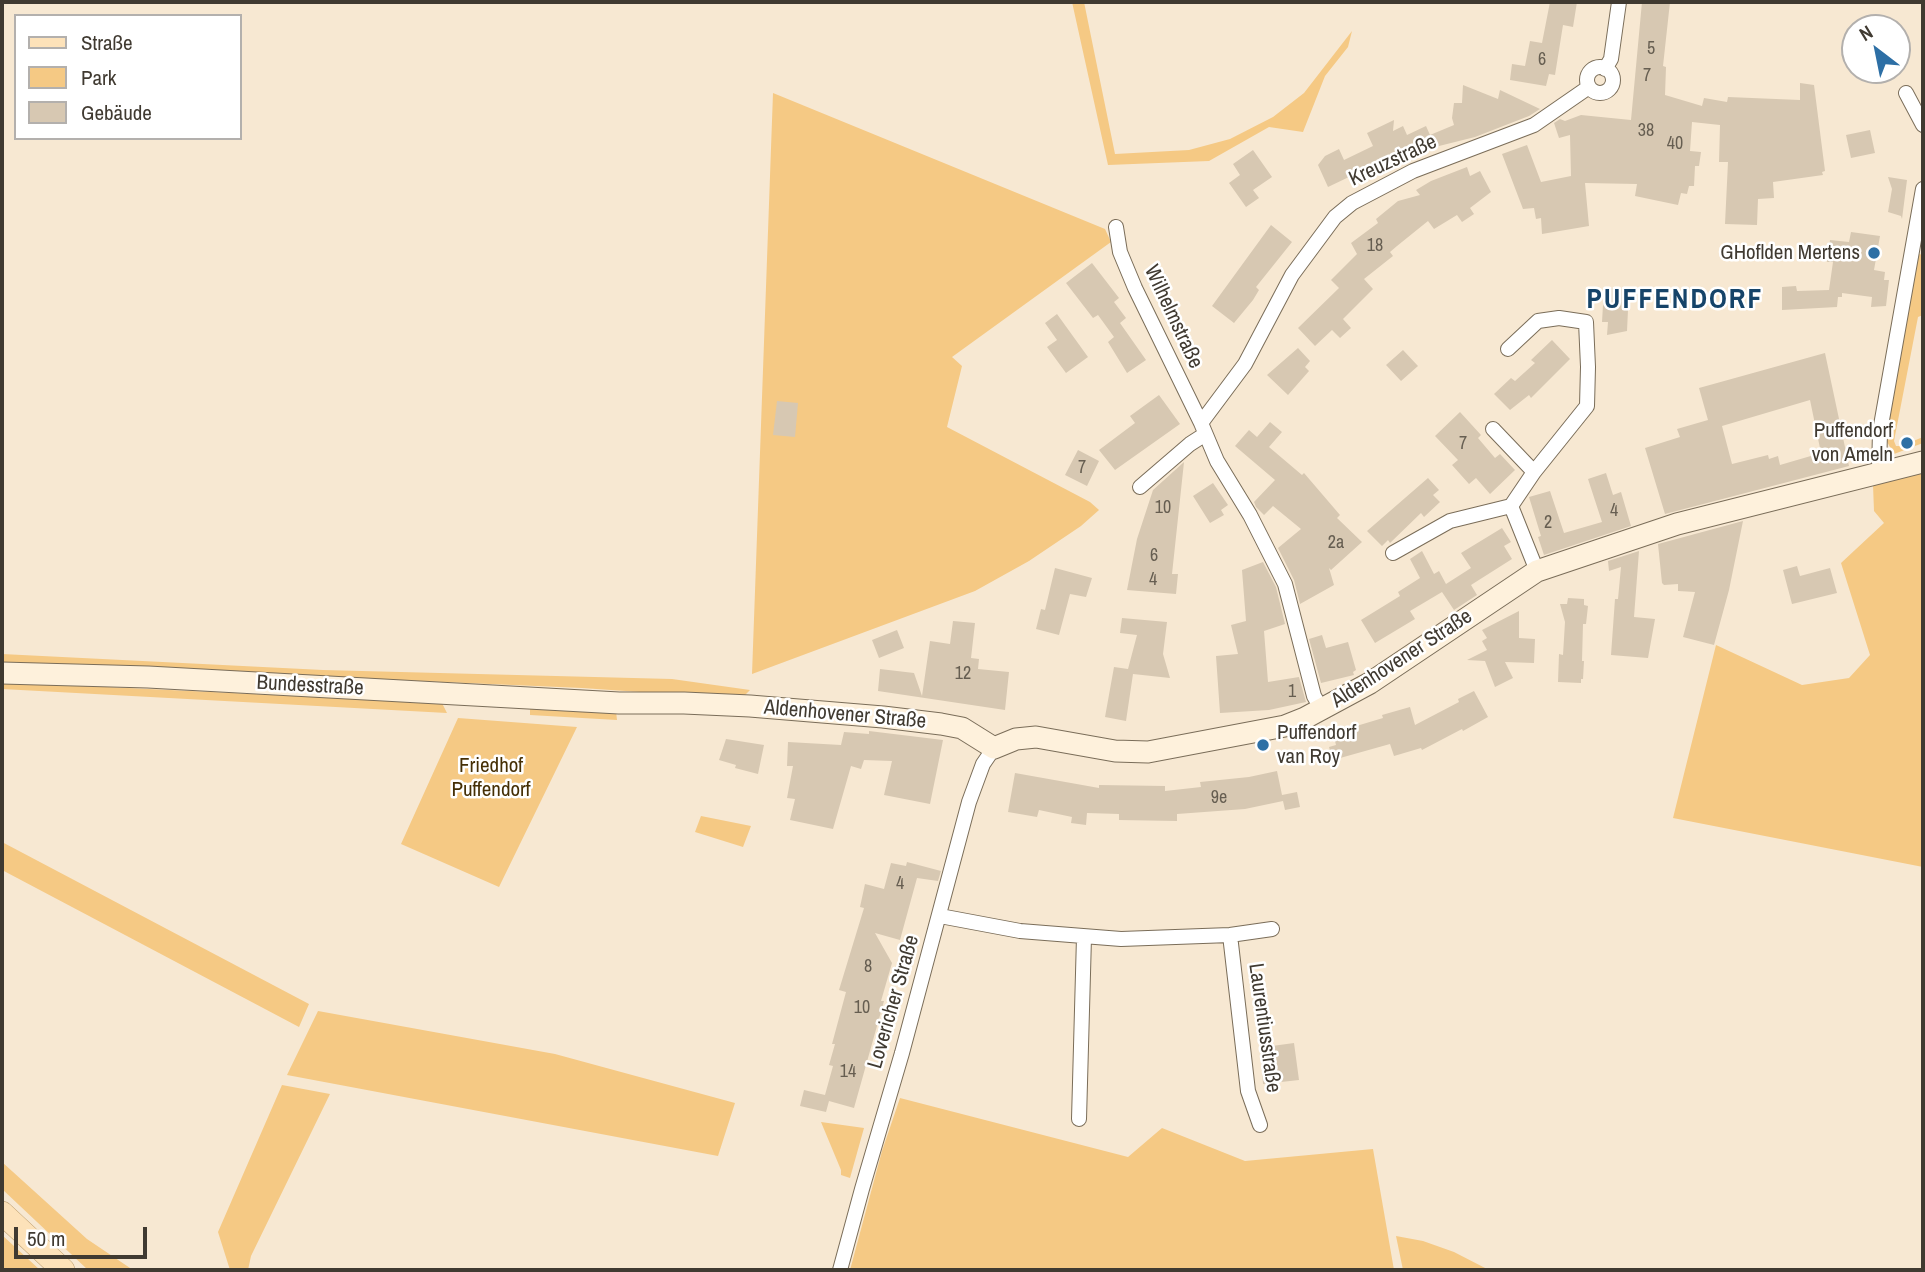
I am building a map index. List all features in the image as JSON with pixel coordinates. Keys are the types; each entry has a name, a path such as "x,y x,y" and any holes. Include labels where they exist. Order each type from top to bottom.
{"main road":[{"path":"2,1213 63,1270"}],"street":[{"name":"Kreuzstraße","path":"1140,486 1190,444 1202,429 1245,364 1292,275 1335,218 1352,203 1413,171 1534,125 1589,87 1596,93 1608,91 1613,81 1612,75 1605,69 1611,59 1619,2"},
{"path":"1906,93 1923,125"},
{"path":"1879,472 1880,431 1923,188"},
{"name":"Wilhelmstraße","path":"1116,227 1120,252 1135,288 1202,429"},
{"path":"1393,553 1450,521 1511,506 1534,472 1587,406 1586,322 1559,318 1538,321 1508,349"},
{"path":"1202,429 1285,584 1314,696 1322,710"},
{"path":"1493,429 1534,472"},
{"name":"Aldenhovener Straße","path":"619,703 710,704 883,716 962,728 995,748 1016,739 1036,737 1105,750 1148,752 1285,726 1322,710 1370,683 1537,571 1677,524 1923,462"},
{"path":"1511,506 1537,571"},
{"name":"Bundesstraße","path":"2,673 148,677 619,703"},
{"name":"Lovericher Straße","path":"840,1270 940,916 969,802 982,764 995,748"},
{"path":"940,916 1009,929 1084,937 1163,939 1230,935 1272,929"},
{"name":"Laurentiusstraße","path":"1230,935 1248,1091 1260,1125"},
{"path":"1079,1119 1084,937"}],"green space":[{"path":"1072,2 1084,2 1115,154 1189,150 1230,139 1273,117 1304,93 1352,31 1348,47 1325,76 1303,132 1269,127 1209,161 1108,165"},
{"path":"773,93 1105,229 1111,242 952,357 962,366 947,427 1090,502 1099,510 1081,526 1029,561 975,591 752,674"},
{"path":"1919,254 1923,255 1923,315 1918,317 1894,441 1896,446 1901,446 1923,437 1923,443 1894,454 1886,440 1887,424"},
{"path":"1923,473 1923,867 1673,818 1716,645 1802,685 1849,678 1870,655 1841,563 1884,523 1874,511 1873,485"},
{"path":"2,654 323,670 672,679 750,690 741,699 582,688 2,663"},
{"path":"2,682 442,703 447,713 2,689"},
{"path":"579,706 616,711 617,720 530,715 530,709"},
{"name":"Friedhof Puffendorf","path":"458,718 577,727 499,887 401,844"},
{"path":"701,816 751,826 743,847 695,832"},
{"path":"2,842 309,1004 299,1027 2,870"},
{"path":"318,1011 555,1054 735,1103 718,1156 287,1075"},
{"path":"282,1085 330,1094 251,1256 248,1270 230,1270 218,1232"},
{"path":"900,1098 1128,1157 1162,1128 1245,1161 1373,1149 1394,1270 850,1270 882,1151"},
{"path":"821,1122 864,1128 850,1178 841,1175"},
{"path":"2,1162 87,1239 133,1270 88,1270 2,1189"},
{"path":"2,1235 40,1270 2,1270"},
{"path":"1396,1236 1423,1241 1454,1252 1489,1270 1403,1270"}],"building":[{"path":"1550,2 1577,2 1573,27 1563,25 1555,75 1549,74 1546,86 1510,80 1512,64 1525,66 1530,41 1542,43"},
{"path":"1642,2 1670,2 1663,66 1666,67 1665,95 1702,106 1704,98 1727,102 1728,97 1800,100 1800,83 1814,85 1825,171 1822,172 1823,175 1773,182 1774,198 1758,199 1757,225 1725,224 1728,162 1719,162 1720,125 1692,122 1690,151 1701,152 1699,166 1695,166 1694,186 1689,186 1687,194 1681,193 1678,205 1635,196 1637,184 1585,183 1589,226 1542,234 1541,218 1536,219 1534,208 1523,209 1502,154 1527,145 1541,182 1571,176 1570,135 1559,138 1554,123 1560,119 1565,121 1581,115 1631,120"},
{"path":"1463,85 1498,99 1500,90 1540,109 1475,137 1416,154 1415,152 1374,171 1372,166 1328,187 1318,165 1325,156 1339,149 1344,160 1373,146 1367,133 1394,120 1393,131 1403,126 1407,135 1426,126 1430,135 1454,125 1454,103 1462,103"},
{"path":"1870,130 1875,153 1851,158 1846,135"},
{"path":"1253,150 1272,177 1253,190 1259,198 1246,207 1229,183 1240,175 1233,164"},
{"path":"1467,167 1470,176 1480,171 1491,192 1470,208 1474,214 1462,222 1457,215 1434,229 1428,221 1397,246 1390,252 1393,256 1364,279 1373,289 1343,319 1351,328 1340,338 1332,330 1315,346 1298,328 1339,288 1331,280 1357,254 1351,243 1378,223 1376,219 1398,201 1420,195 1416,190"},
{"path":"1888,177 1907,180 1902,219 1901,216 1888,212 1892,189"},
{"path":"1271,225 1292,242 1256,287 1259,290 1253,300 1234,323 1212,306"},
{"path":"1851,232 1880,236 1874,270 1885,272 1884,280 1889,280 1886,306 1871,307 1872,297 1842,293 1842,297 1838,297 1837,307 1782,310 1782,287 1796,286 1797,291 1829,290 1833,262 1827,262 1830,240 1849,242"},
{"path":"1092,263 1119,298 1114,302 1126,318 1120,323 1146,360 1127,373 1108,342 1114,337 1098,315 1093,318 1066,283"},
{"path":"1604,288 1629,289 1627,331 1607,335 1608,322 1602,322"},
{"path":"1057,314 1088,357 1066,373 1047,347 1057,340 1045,323"},
{"path":"1552,340 1570,359 1531,398 1529,395 1510,410 1494,394 1511,378 1515,381 1535,363 1531,360"},
{"path":"1298,348 1310,361 1305,367 1309,371 1288,395 1267,375"},
{"path":"1403,350 1418,366 1401,381 1386,365"},
{"path":"1825,353 1849,466 1665,514 1645,448 1680,437 1677,429 1708,420 1699,388","holes":["1810,400 1821,453 1780,465 1778,456 1769,459 1768,455 1732,464 1722,426"]},
{"path":"1159,395 1180,424 1115,470 1099,450 1135,423 1130,416"},
{"path":"777,401 798,403 795,437 773,435"},
{"path":"1460,412 1481,435 1478,438 1495,458 1500,454 1515,470 1490,494 1476,478 1469,484 1452,465 1458,460 1435,436"},
{"path":"1270,422 1282,432 1269,447 1302,475 1304,473 1340,515 1337,518 1362,542 1331,570 1329,568 1334,585 1300,604 1294,580 1278,548 1301,529 1273,506 1264,515 1256,507 1254,502 1275,480 1235,446 1249,430 1257,437"},
{"path":"1078,450 1099,461 1087,486 1065,475"},
{"path":"1184,462 1172,574 1178,574 1176,594 1127,590 1137,539 1153,490"},
{"path":"1606,473 1613,495 1621,492 1631,526 1544,555 1529,497 1550,491 1564,533 1602,522 1588,479"},
{"path":"1428,478 1439,490 1433,495 1440,502 1424,517 1421,513 1390,543 1388,540 1382,546 1367,531"},
{"path":"1213,483 1228,505 1221,510 1224,515 1210,523 1193,496"},
{"path":"1743,521 1714,645 1683,637 1695,592 1678,591 1678,584 1662,583 1658,544"},
{"path":"1502,528 1511,542 1504,546 1512,559 1471,585 1477,595 1454,610 1442,592 1410,611 1415,619 1375,643 1361,620 1400,596 1398,592 1420,578 1410,559 1422,551 1434,574 1439,571 1446,584 1471,568 1461,553"},
{"path":"1639,551 1634,617 1655,619 1648,658 1611,655 1615,599 1618,599 1621,567 1609,571 1608,561"},
{"path":"1263,562 1276,587 1285,624 1264,631 1268,682 1299,677 1306,702 1269,710 1220,713 1216,656 1238,654 1231,625 1246,621 1242,570"},
{"path":"1797,566 1800,576 1830,568 1837,593 1792,604 1783,570"},
{"path":"1055,568 1092,578 1086,597 1070,594 1059,635 1036,629 1041,609 1045,610"},
{"path":"1568,598 1584,599 1584,605 1588,606 1586,624 1583,624 1584,661 1581,683 1558,682 1559,654 1563,655 1565,622 1560,604 1567,604"},
{"path":"1519,611 1519,638 1535,639 1534,663 1505,662 1513,678 1495,687 1485,661 1467,660 1487,650 1482,641 1487,638 1482,630"},
{"path":"1122,618 1167,622 1163,654 1170,678 1133,674 1126,721 1105,717 1114,667 1128,669 1137,635 1120,633"},
{"path":"953,621 975,623 971,658 979,659 978,669 1009,672 1005,710 878,691 880,669 914,673 922,696 930,641 950,644"},
{"path":"897,630 904,648 879,658 872,640"},
{"path":"1322,635 1326,648 1348,642 1356,670 1354,675 1321,683 1309,639"},
{"path":"1474,691 1488,717 1463,731 1462,729 1422,750 1421,748 1394,756 1390,744 1333,760 1329,747 1336,745 1333,733 1410,707 1415,725"},
{"path":"869,731 943,740 930,804 884,795 892,761 864,760 861,769 851,766 833,829 790,820 795,799 787,798 793,766 787,766 788,742 841,745 844,732 869,734"},
{"path":"726,739 764,745 758,774 735,768 736,765 719,760"},
{"path":"1277,771 1282,795 1297,792 1300,807 1285,810 1283,801 1245,809 1177,814 1177,821 1119,820 1119,814 1087,813 1086,825 1071,823 1072,817 1039,810 1037,817 1008,812 1015,773 1099,788 1099,785 1165,786 1165,791 1201,787 1200,782"},
{"path":"907,862 941,871 938,881 917,878 900,940 875,933 892,963 854,1108 829,1101 826,1112 800,1106 804,1090 825,1095 833,1066 829,1065 835,1044 832,1044 846,992 839,990 864,908 860,907 865,884 884,889 891,863 906,866"},
{"path":"1294,1043 1299,1080 1263,1084 1264,1057 1273,1056 1272,1046"}],"place":[{"name":"GHoflden Mertens","path":"1874,253"},
{"name":"Puffendorf von Ameln","path":"1907,443"},
{"name":"Puffendorf van Roy","path":"1263,745"}],"district":[{"name":"PUFFENDORF","path":"1675,300"}]}
